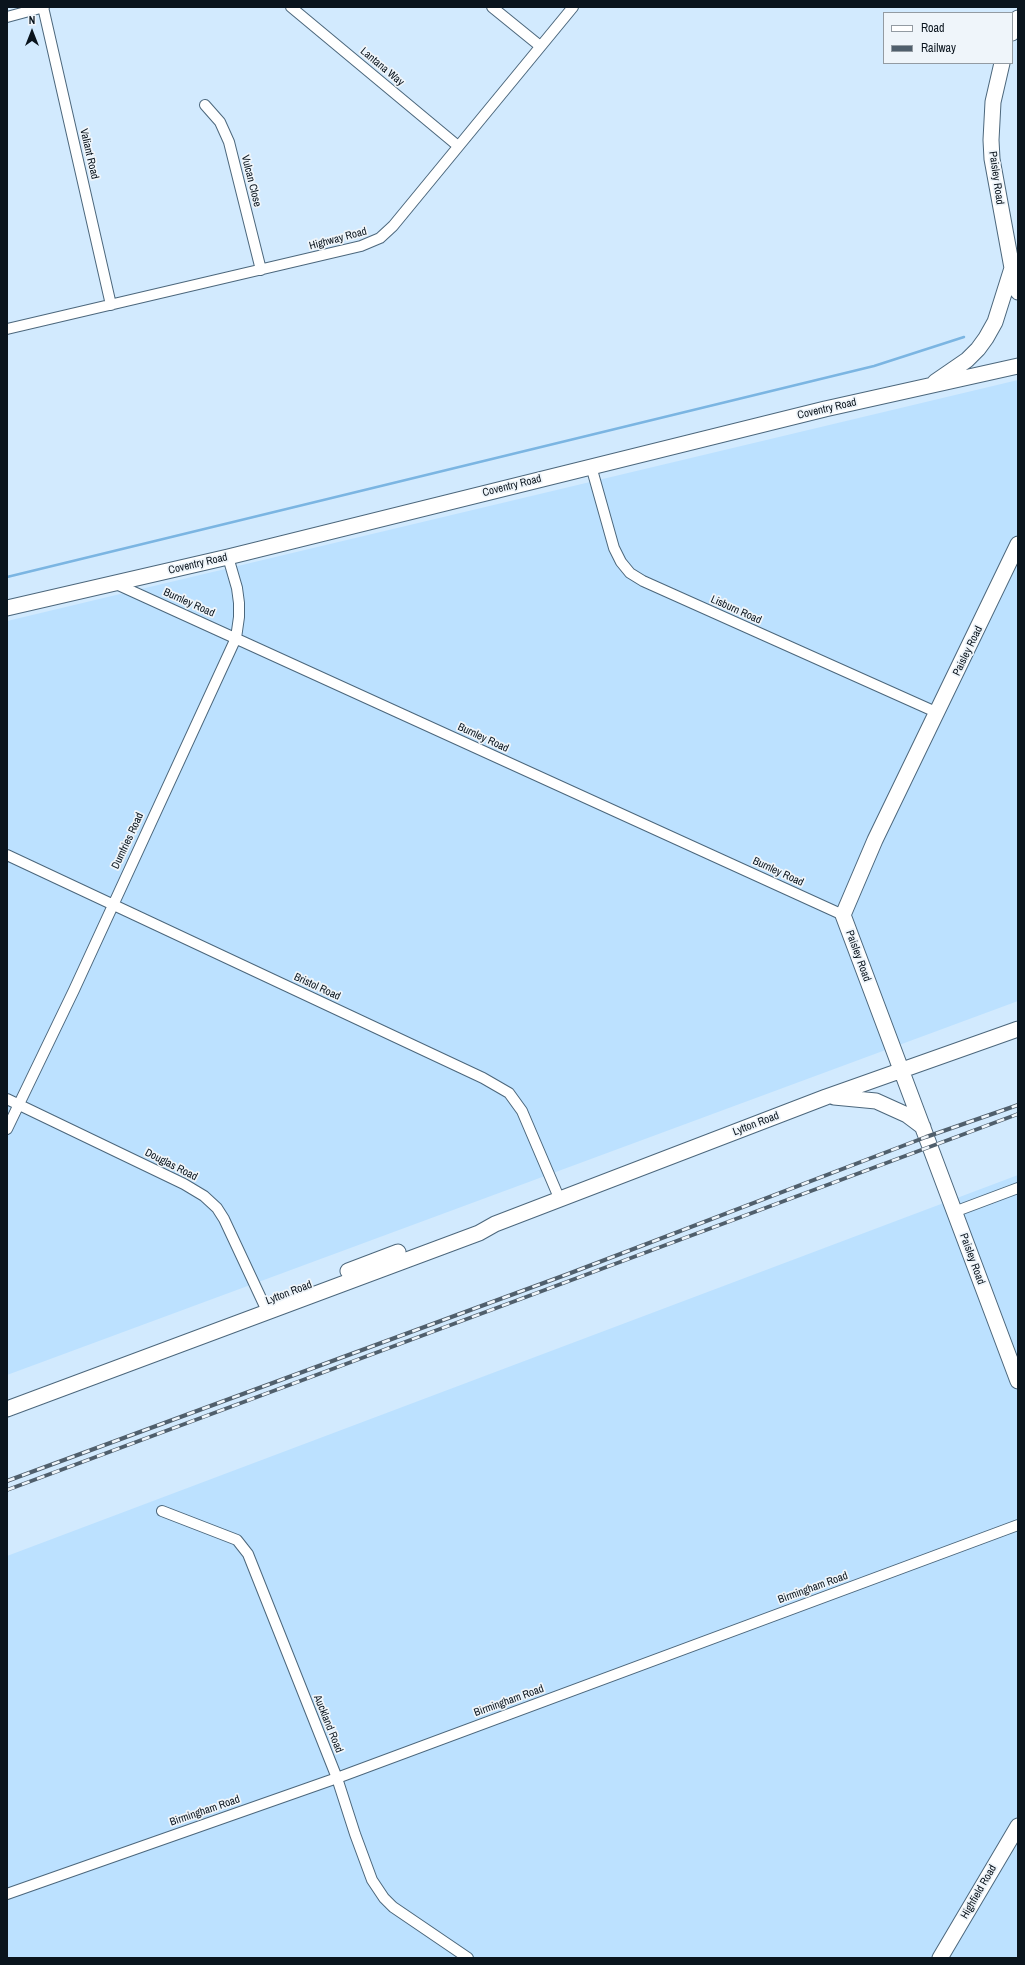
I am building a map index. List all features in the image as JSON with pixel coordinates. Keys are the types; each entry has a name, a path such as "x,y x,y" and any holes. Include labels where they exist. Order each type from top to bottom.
{"main road":[{"path":"1013,30 1018,18"},
{"name":"Paisley Road","path":"1002,64 993,102 991,140 993,166 1018,292"},
{"path":"927,387 967,360 978,349 995,322 1015,271"},
{"name":"Coventry Road","path":"7,608 228,557 825,409 1018,366"},
{"name":"Paisley Road","path":"1018,544 938,713 875,840 843,915 1018,1381"},
{"name":"Lytton Road","path":"7,1409 90,1377 102,1374 265,1307 479,1233 495,1224 826,1097 1018,1029"},
{"path":"826,1097 876,1101 907,1115 924,1128"},
{"name":"Highfield Road","path":"940,1958 1018,1826"}],"street":[{"path":"7,17 44,7"},
{"name":"Valiant Road","path":"44,7 111,305"},
{"name":"Lantana Way","path":"291,7 458,146"},
{"path":"492,7 540,46"},
{"name":"Highway Road","path":"7,329 361,246 380,238 393,226 573,7"},
{"name":"Vulcan Close","path":"205,105 220,122 229,142 261,270"},
{"name":"Lisburn Road","path":"591,466 614,548 621,562 630,573 650,584 938,713"},
{"name":"Dumfries Road","path":"7,1129 74,990 236,638 239,617 238,588 228,557"},
{"name":"Burnley Road","path":"114,584 236,638 843,915"},
{"name":"Bristol Road","path":"7,855 483,1078 509,1093 522,1111 560,1200"},
{"name":"Douglas Road","path":"7,1100 19,1104 184,1184 204,1196 217,1208 224,1219 265,1307"},
{"path":"954,1212 1018,1188"},
{"name":"Auckland Road","path":"162,1511 238,1540 248,1554 337,1778 369,1872 384,1898 406,1918 468,1958"},
{"name":"Birmingham Road","path":"7,1894 337,1778 1018,1525"}],"shaded area":[{"path":"1018,380 1018,1001 7,1375 7,621"},
{"path":"1018,1175 1018,1958 7,1958 7,1556"}],"waterway":[{"path":"7,577 874,366 964,337"}],"railway":[{"path":"7,1481 568,1274 926,1137 1018,1105"},
{"path":"7,1490 1018,1114"}]}
